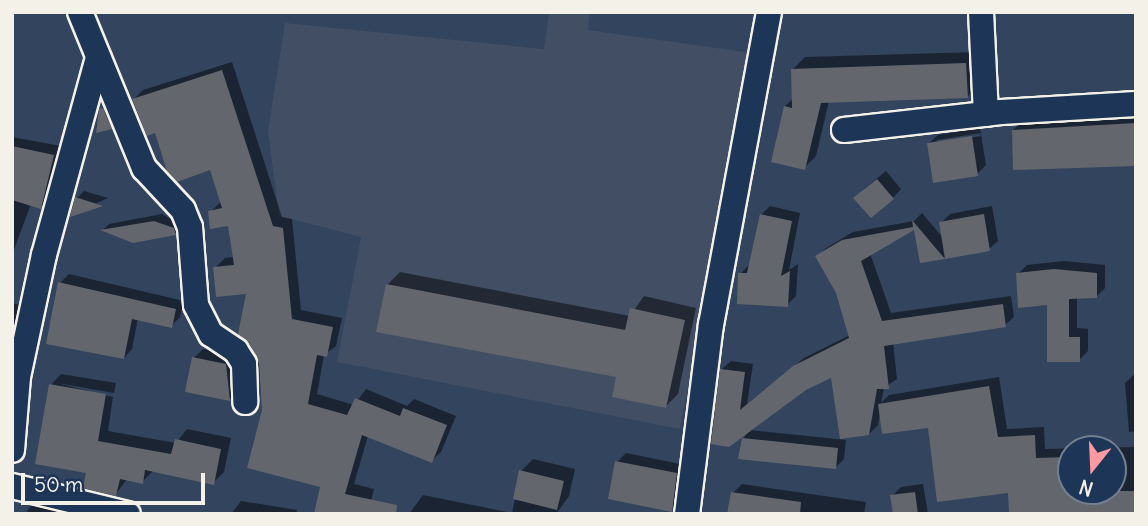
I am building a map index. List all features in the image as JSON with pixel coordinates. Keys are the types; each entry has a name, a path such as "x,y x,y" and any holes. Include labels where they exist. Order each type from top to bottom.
{"street":[{"path":"80,12 144,168 183,211 190,227 196,305 211,334 236,351 244,364 245,402"},
{"path":"687,514 711,326 769,12"},
{"path":"981,12 986,114"},
{"path":"12,450 18,377 44,255 98,57"},
{"path":"844,130 986,114 1136,104"},
{"path":"12,486 128,514"}],"shaded area":[{"path":"549,12 590,12 588,30 752,53 680,429 337,362 361,237 279,216 268,131 285,23 544,49"}],"building":[{"path":"966,63 968,98 821,103 805,170 771,162 784,106 792,108 791,69"},
{"path":"222,70 273,226 283,228 292,319 333,327 327,357 317,355 308,404 347,415 355,398 400,416 403,408 447,425 432,463 362,435 345,494 397,505 396,514 314,514 320,487 247,468 262,410 259,364 249,343 238,334 246,294 216,297 213,267 234,265 228,226 210,229 208,211 222,208 210,170 177,182 167,171 155,133 147,136 132,99"},
{"path":"103,108 112,129 96,133 99,109"},
{"path":"1136,123 1136,166 1013,170 1012,130"},
{"path":"972,136 978,176 933,183 927,143"},
{"path":"12,146 54,155 41,209 12,200"},
{"path":"877,179 894,199 871,218 853,198"},
{"path":"75,197 103,206 70,217"},
{"path":"760,214 792,221 781,276 790,271 788,307 737,304 738,273 747,273"},
{"path":"984,214 990,251 945,259 939,222"},
{"path":"912,220 945,259 920,263 914,230 861,261 882,321 1003,304 1006,327 884,346 889,389 877,389 869,435 840,439 831,378 806,390 729,447 711,444 720,369 745,372 740,410 793,366 849,338 836,293 815,256 842,240 913,227"},
{"path":"154,221 174,228 176,235 133,243 100,230"},
{"path":"1054,269 1097,273 1097,298 1069,299 1069,337 1080,337 1080,362 1047,362 1047,305 1018,308 1016,273"},
{"path":"58,282 176,309 172,328 132,319 124,359 46,344"},
{"path":"386,284 625,330 630,308 685,320 666,408 612,397 616,377 376,332"},
{"path":"192,357 226,364 230,401 185,392"},
{"path":"49,384 106,394 98,441 171,454 175,439 221,449 214,485 145,470 143,484 120,479 116,496 83,488 86,473 35,464"},
{"path":"989,386 998,437 1035,435 1036,458 1057,457 1057,505 1127,505 1127,491 1136,491 1136,514 1009,513 1008,493 937,502 928,428 882,434 878,404"},
{"path":"742,438 838,448 836,469 738,459"},
{"path":"615,461 677,473 672,512 608,499"},
{"path":"519,470 564,481 557,510 513,499"},
{"path":"731,492 801,502 800,514 727,514"},
{"path":"915,492 918,514 893,514 890,495"}]}
